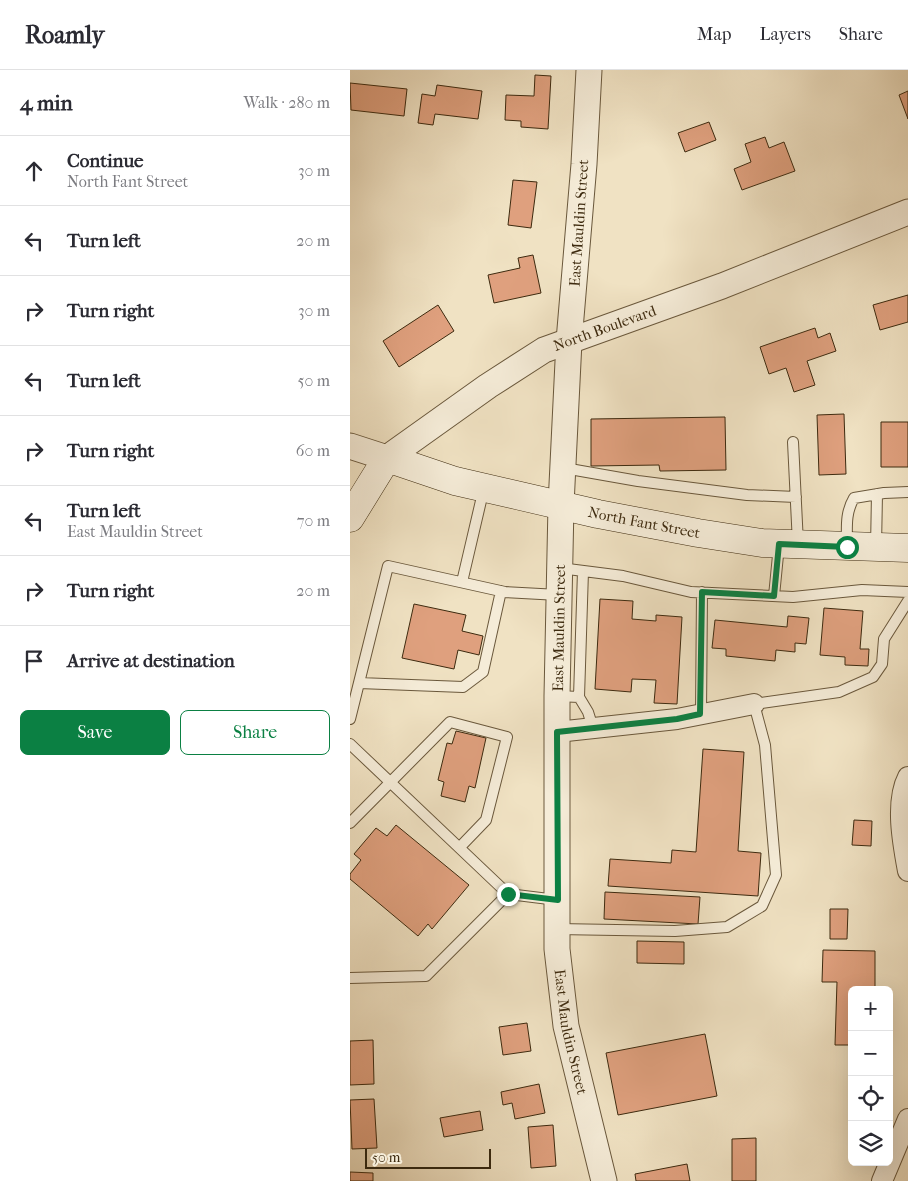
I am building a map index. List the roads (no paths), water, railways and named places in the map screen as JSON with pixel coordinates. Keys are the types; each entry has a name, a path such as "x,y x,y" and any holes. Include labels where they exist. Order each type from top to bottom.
{"main road":[{"name":"North Fant Street","path":"387,458 455,481 484,488 698,533 762,543 908,548"},
{"name":"North Boulevard","path":"350,518 387,458"}],"street":[{"name":"East Mauldin Street","path":"589,70 584,164 570,341 561,505 572,570 559,595 568,696 557,732 557,949 566,1026 604,1181"},
{"name":"North Boulevard","path":"387,458 488,386 544,350 722,286 908,212"},
{"path":"350,446 387,458"},
{"path":"557,732 677,719 754,704"},
{"path":"908,777 904,785 901,830 908,870"},
{"path":"882,1181 908,1119"}],"lane":[{"path":"774,596 789,544 796,497 793,442"},
{"path":"563,468 638,481 747,495 796,497"},
{"path":"462,582 484,488"},
{"path":"847,547 849,507 854,498 908,492"},
{"path":"876,548 877,494"},
{"path":"350,718 388,566 501,591 559,595"},
{"path":"593,728 588,712 568,696 572,570 623,576 691,592 793,597 862,590 908,592"},
{"path":"359,683 463,687 483,672 501,591"},
{"path":"700,714 702,592"},
{"path":"557,929 675,931 727,927 762,906 776,875 764,745 754,704 839,692 873,677 882,664 884,640 908,601"},
{"path":"350,823 450,722 507,737 486,820 460,847"},
{"path":"350,744 508,894 558,900"},
{"path":"350,978 426,976 508,894"}]}
